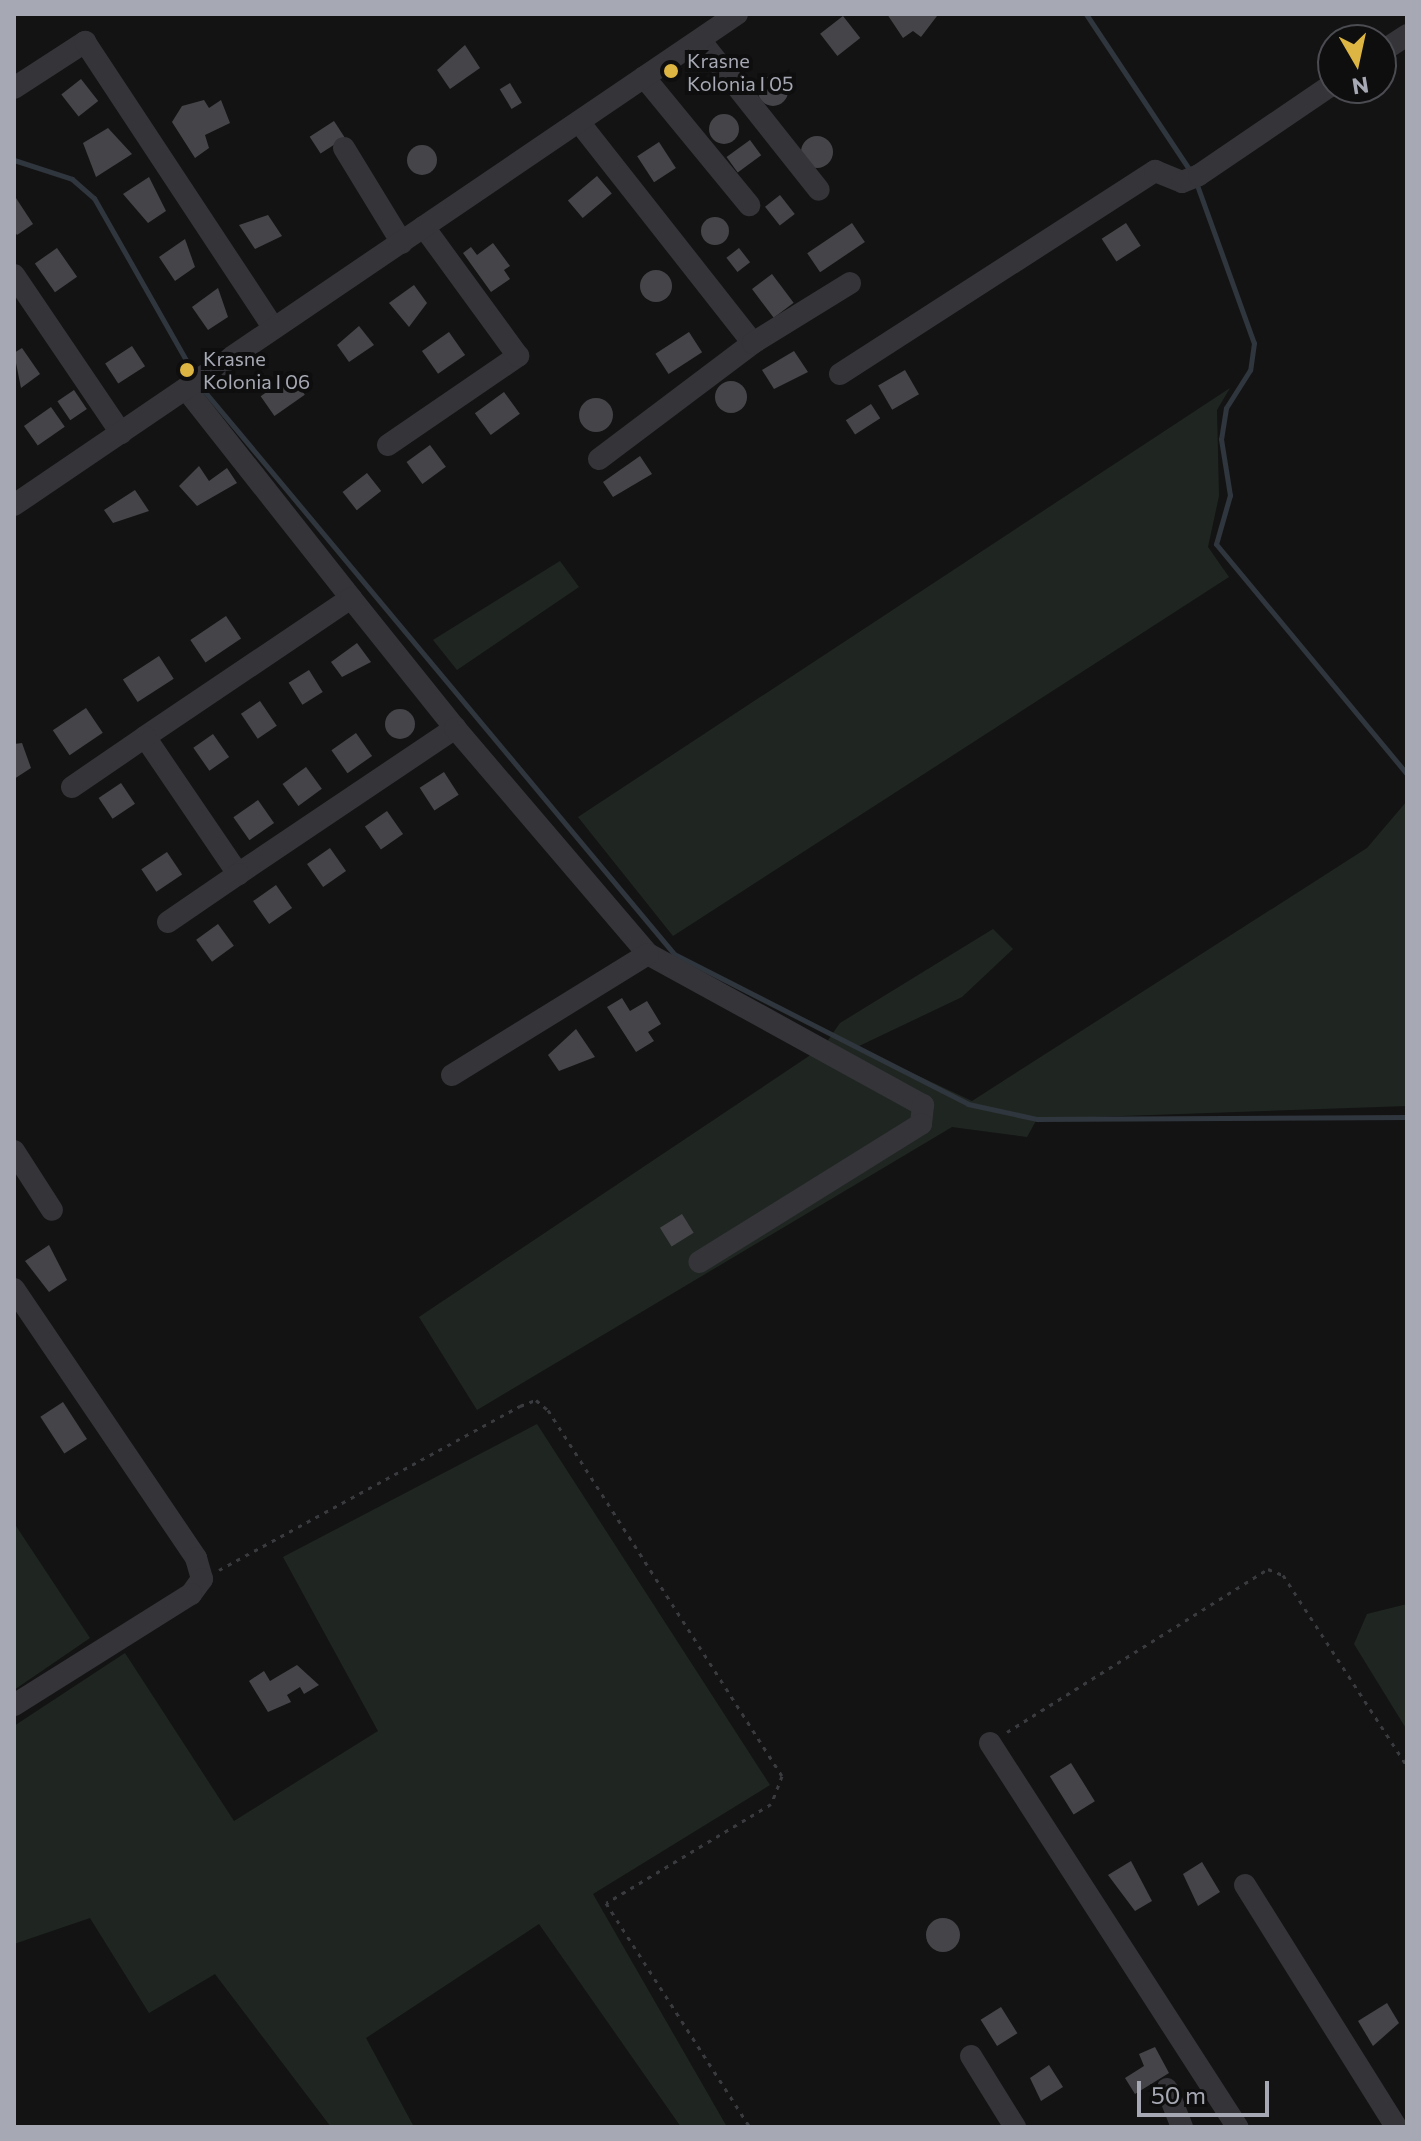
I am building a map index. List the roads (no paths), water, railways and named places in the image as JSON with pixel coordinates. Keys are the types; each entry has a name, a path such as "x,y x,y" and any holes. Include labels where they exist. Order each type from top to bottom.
{"street":[{"path":"14,505 737,14"},
{"path":"14,88 85,42 273,327"},
{"path":"693,44 770,154"},
{"path":"693,44 819,190"},
{"path":"644,77 749,205"},
{"path":"840,374 1155,171 1182,182 1199,175 1317,95"},
{"path":"579,122 753,343"},
{"path":"344,148 402,243"},
{"path":"388,445 518,356 424,227"},
{"path":"14,275 121,433"},
{"path":"599,459 753,343 850,283"},
{"path":"186,389 455,728 648,954 911,1094 926,1115 699,1262"},
{"path":"72,787 351,598"},
{"path":"168,922 455,728"},
{"path":"145,737 238,874"},
{"path":"452,1075 648,954"},
{"path":"14,1151 52,1210"},
{"path":"14,1289 196,1558 202,1579 191,1594 14,1705"},
{"path":"990,1743 1237,2127"},
{"path":"1245,1885 1396,2127"},
{"path":"971,2056 1015,2127"},
{"path":"1167,2089 1182,2127"}],"waterway":[{"path":"1086,14 1191,172"},
{"path":"14,160 72,179 94,198 190,367"},
{"path":"1197,185 1254,343 1250,370 1226,408 1221,439 1230,495 1216,544 1407,774"},
{"path":"205,392 674,954 968,1104 1037,1119 1407,1117"}],"place":[{"name":"Krasne Kolonia I 05","path":"671,71"},
{"name":"Krasne Kolonia I 06","path":"187,370"}]}
